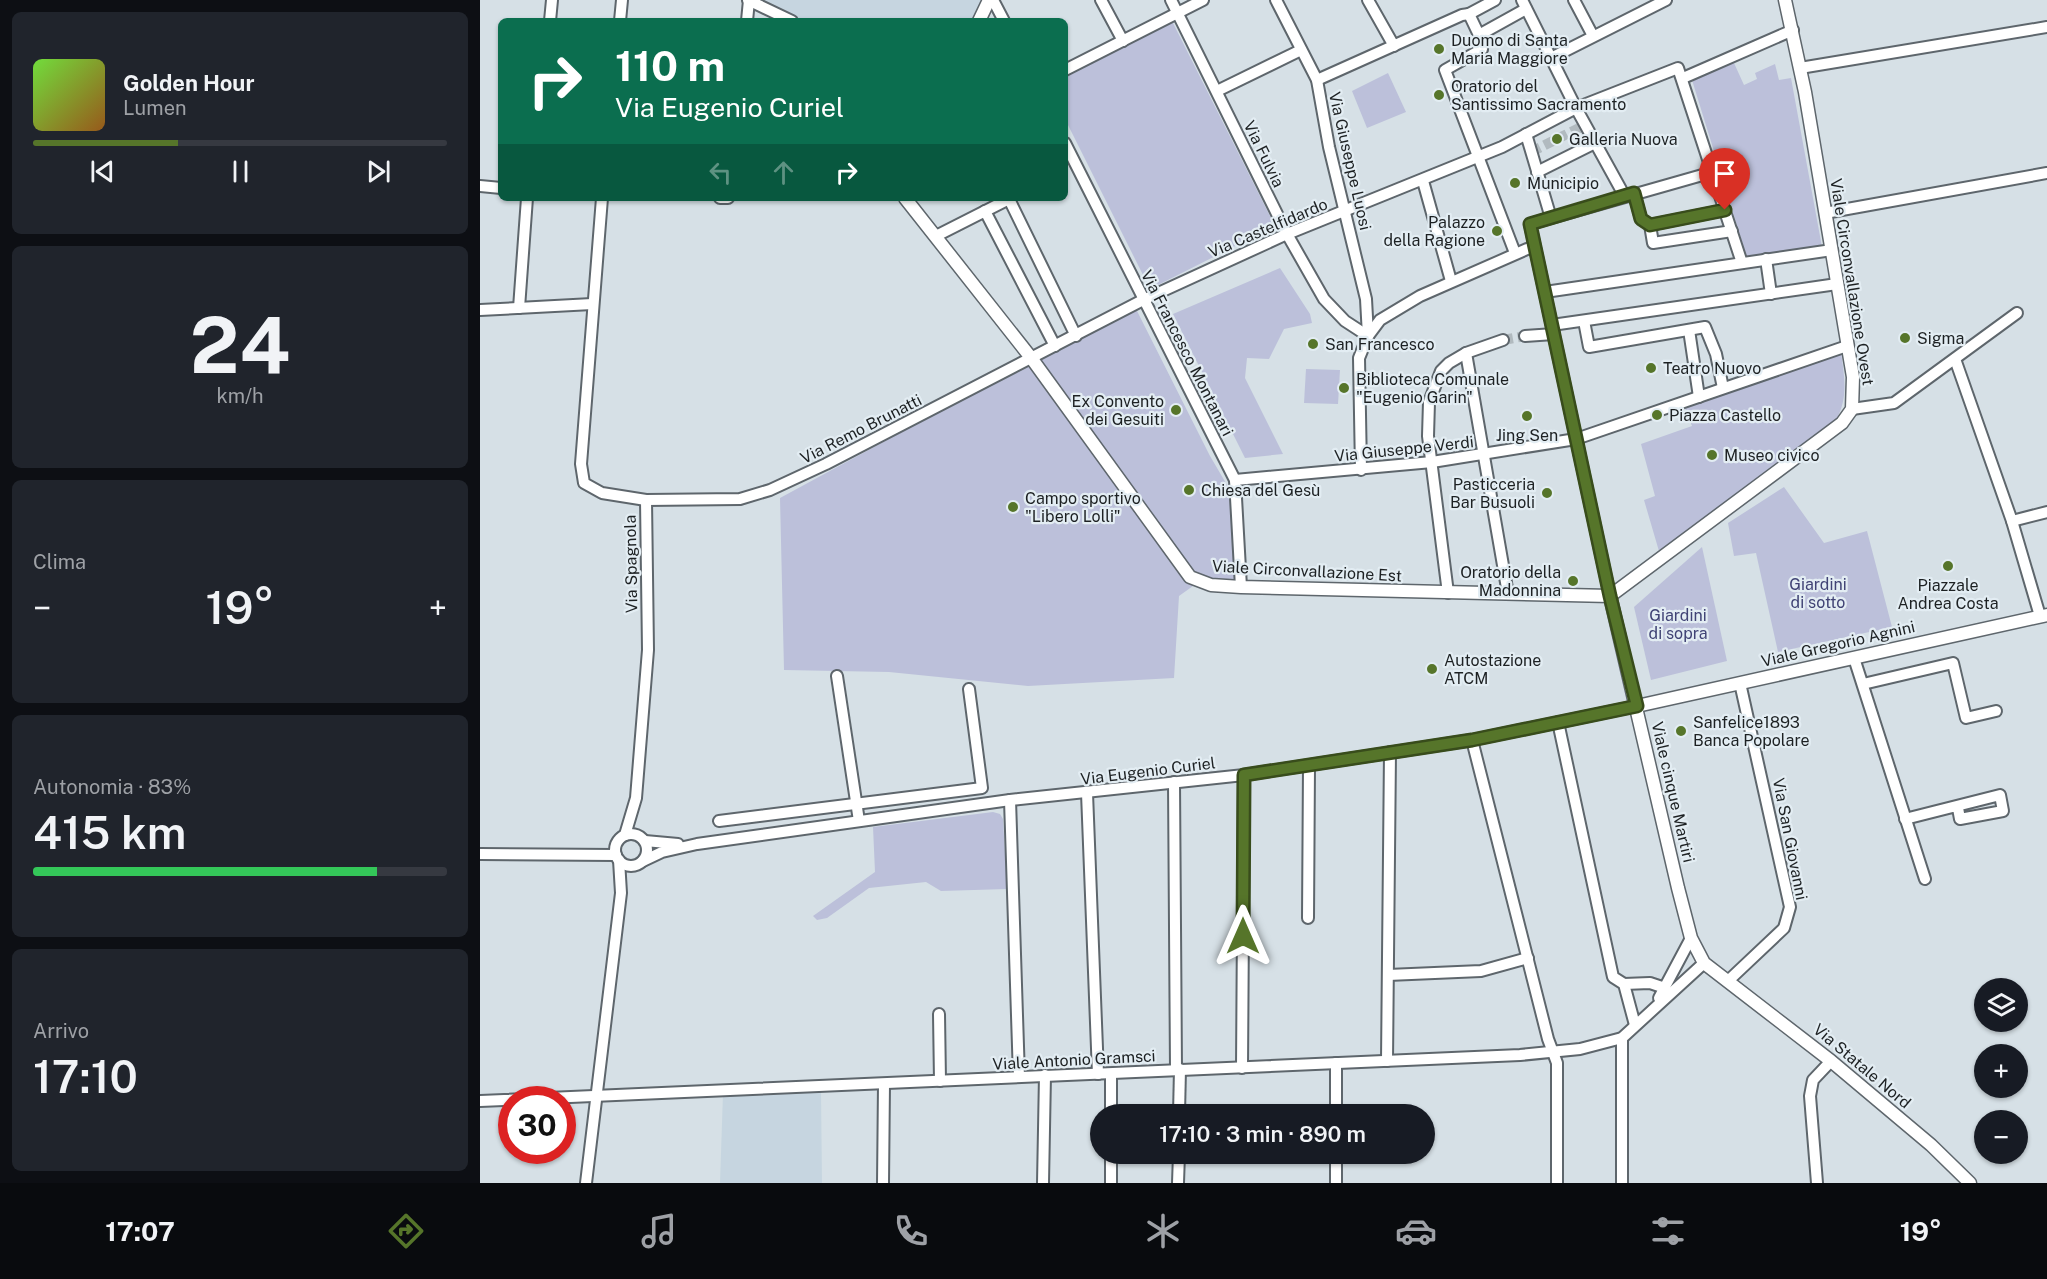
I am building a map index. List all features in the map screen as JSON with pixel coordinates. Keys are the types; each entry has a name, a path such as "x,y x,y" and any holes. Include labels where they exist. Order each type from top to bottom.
{"main road":[{"path":"981,18 991,0"},
{"name":"Viale Circonvallazione Ovest","path":"1610,596 1842,423 1852,409 1853,377 1848,346 1800,68 1785,0"},
{"name":"Viale Circonvallazione Est","path":"907,201 1032,358 1190,577 1211,585 1241,587 1610,596"},
{"name":"Viale cinque Martiri","path":"1610,596 1691,938 1704,963 1729,980"},
{"name":"Viale Gregorio Agnini","path":"1637,706 2044,615"},
{"name":"Via Statale Nord","path":"1729,980 1931,1145 1970,1183"}],"street":[{"path":"550,18 552,0"},
{"path":"620,18 622,0"},
{"path":"747,18 749,0 786,18"},
{"path":"991,0 1002,18"},
{"path":"1101,0 1123,41"},
{"name":"Via Fulvia","path":"1171,0 1287,234 1324,299 1345,321 1368,336"},
{"path":"1068,68 1203,0"},
{"name":"Via Giuseppe Luosi","path":"1276,0 1317,80 1366,299 1368,336"},
{"path":"1368,0 1394,46"},
{"path":"1317,80 1462,15 1469,14 1495,0"},
{"path":"1574,0 1593,36"},
{"path":"1551,58 1648,4 1666,0"},
{"path":"1479,35 1526,3 1576,108 1595,143 1629,194 1641,219 1650,225 1725,210"},
{"path":"1469,14 1479,35 1482,50 1445,70 1515,253"},
{"path":"1800,68 2047,27"},
{"path":"1742,263 1683,78 1793,30"},
{"path":"1217,91 1301,50"},
{"name":"Via Castelfidardo","path":"1076,336 1143,300 1287,234 1423,181 1526,134 1576,108 1678,68 1683,78"},
{"path":"1526,134 1551,218"},
{"path":"1537,172 1595,143"},
{"name":"Via Francesco Montanari","path":"1070,166 1143,300 1235,480 1241,587"},
{"path":"1610,596 1530,224 1713,172"},
{"path":"1825,213 2047,173"},
{"path":"1423,181 1451,281"},
{"path":"480,186 498,188"},
{"path":"519,308 527,201"},
{"name":"Via Spagnola","path":"602,201 581,464 584,483 602,493 646,500 648,650 636,798 643,840"},
{"path":"936,236 1004,201"},
{"path":"1011,201 1076,336"},
{"path":"986,211 1055,346"},
{"path":"1650,225 1653,243 1732,231"},
{"path":"1361,470 1359,358 1368,336 1380,320 1451,281 1534,246"},
{"path":"1545,292 1832,250"},
{"path":"1766,259 1771,294"},
{"path":"1525,336 1584,321 1837,284"},
{"path":"480,310 592,304"},
{"path":"1852,409 1894,403 2017,313"},
{"path":"1584,321 1589,346 1705,327 1716,354 1723,388"},
{"path":"1689,330 1699,397"},
{"name":"Via Remo Brunatti","path":"646,500 740,499 770,490 826,464 1076,336"},
{"path":"1448,593 1427,420 1429,402 1441,371 1449,363 1466,353 1503,340"},
{"path":"1576,440 1848,346"},
{"path":"1466,353 1508,594"},
{"path":"1955,359 2044,615"},
{"name":"Via Giuseppe Verdi","path":"1235,480 1361,470 1484,456 1576,440"},
{"path":"2012,520 2047,512"},
{"path":"1854,658 1925,879"},
{"path":"1863,684 1953,663 1966,718 1996,711"},
{"path":"837,676 859,821"},
{"name":"Via San Giovanni","path":"1729,980 1784,928 1790,907 1740,683"},
{"path":"969,689 984,804"},
{"name":"Via Eugenio Curiel","path":"640,863 662,852 697,844 1010,800 1309,766 1472,740 1637,706"},
{"path":"1558,723 1613,977 1624,984 1650,983 1665,988"},
{"path":"1472,740 1557,1064 1557,1183"},
{"path":"1387,1061 1390,752"},
{"path":"1308,918 1309,766"},
{"path":"1242,1068 1244,775"},
{"path":"1174,782 1179,1104"},
{"path":"719,822 982,788"},
{"path":"1087,793 1098,1074"},
{"name":"Via Spagnola","path":"621,839 636,798"},
{"path":"1010,800 1019,1077"},
{"path":"1905,819 1958,808"},
{"path":"575,853 634,834 643,840 647,851 627,879 621,893"},
{"path":"586,1183 621,893 618,857 621,839"},
{"name":"Via Eugenio Curiel","path":"643,840 697,844"},
{"path":"480,854 575,853 618,857 627,865 640,863"},
{"path":"1654,1006 1691,938"},
{"path":"1388,975 1481,971 1528,958"},
{"path":"1622,1183 1622,1038 1654,1006 1704,963"},
{"path":"1624,984 1635,1025"},
{"path":"939,1014 940,1081"},
{"name":"Viale Antonio Gramsci","path":"480,1101 1045,1075 1111,1074 1552,1052 1580,1049 1622,1038"},
{"path":"1816,1183 1810,1096 1813,1080 1831,1061"},
{"path":"1336,1063 1336,1104"},
{"path":"1111,1074 1111,1104"},
{"path":"1043,1183 1045,1075"},
{"path":"883,1183 884,1084"},
{"path":"1111,1164 1111,1183"},
{"path":"1178,1183 1179,1164"},
{"path":"1336,1164 1336,1183"}],"shaded area":[{"path":"747,0 990,0 981,18 785,18"},
{"path":"821,1090 822,1183 720,1183 723,1093"}],"green space":[{"path":"1172,21 1275,226 1150,289 1068,125 1068,73"},
{"path":"1734,63 1744,85 1757,79 1755,73 1775,64 1779,80 1791,78 1822,247 1747,258 1692,80"},
{"path":"1388,73 1406,112 1367,128 1352,91"},
{"path":"1280,268 1310,314 1312,323 1284,329 1269,359 1247,358 1245,378 1283,454 1245,458 1173,314"},
{"path":"1136,309 1210,456 1230,490 1241,587 1190,577 1032,359"},
{"path":"1841,351 1844,395 1836,420 1661,558 1644,500 1655,496 1641,444 1692,426 1683,403"},
{"path":"1031,362 1193,586 1179,596 1174,678 1028,686 889,672 784,670 780,498"},
{"path":"1306,369 1340,370 1338,404 1304,403"},
{"name":"Giardini di sotto","path":"1784,487 1824,543 1867,531 1892,627 1778,652 1756,553 1734,556 1728,523"},
{"name":"Giardini di sopra","path":"1702,547 1727,661 1651,680 1634,607"},
{"path":"993,812 1000,814 1003,819 1007,889 941,891 926,882 869,888 827,918 817,920 813,916 875,872 873,827"}],"tunnel":[{"path":"1531,152 1585,125"},
{"path":"1503,340 1525,336"}],"place":[{"name":"Duomo di Santa Maria Maggiore","path":"1439,49"},
{"name":"Oratorio del Santissimo Sacramento","path":"1439,95"},
{"name":"Galleria Nuova","path":"1557,139"},
{"name":"Municipio","path":"1515,183"},
{"name":"Palazzo della Ragione","path":"1497,231"},
{"name":"Sigma","path":"1905,338"},
{"name":"San Francesco","path":"1313,344"},
{"name":"Teatro Nuovo","path":"1651,368"},
{"name":"Biblioteca Comunale \"Eugenio Garin\"","path":"1344,388"},
{"name":"Ex Convento dei Gesuiti","path":"1176,410"},
{"name":"Piazza Castello","path":"1657,415"},
{"name":"Jing Sen","path":"1527,416"},
{"name":"Museo civico","path":"1712,455"},
{"name":"Chiesa del Gesù","path":"1189,490"},
{"name":"Pasticceria Bar Busuoli","path":"1547,493"},
{"name":"Campo sportivo \"Libero Lolli\"","path":"1013,507"},
{"name":"Piazzale Andrea Costa","path":"1948,566"},
{"name":"Oratorio della Madonnina","path":"1573,581"},
{"name":"Autostazione ATCM","path":"1432,669"},
{"name":"Sanfelice1893 Banca Popolare","path":"1681,731"}],"route":[{"path":"1243,936 1244,775 1472,740 1637,706 1610,596 1530,224 1634,193 1641,219 1650,225 1725,210"}]}
